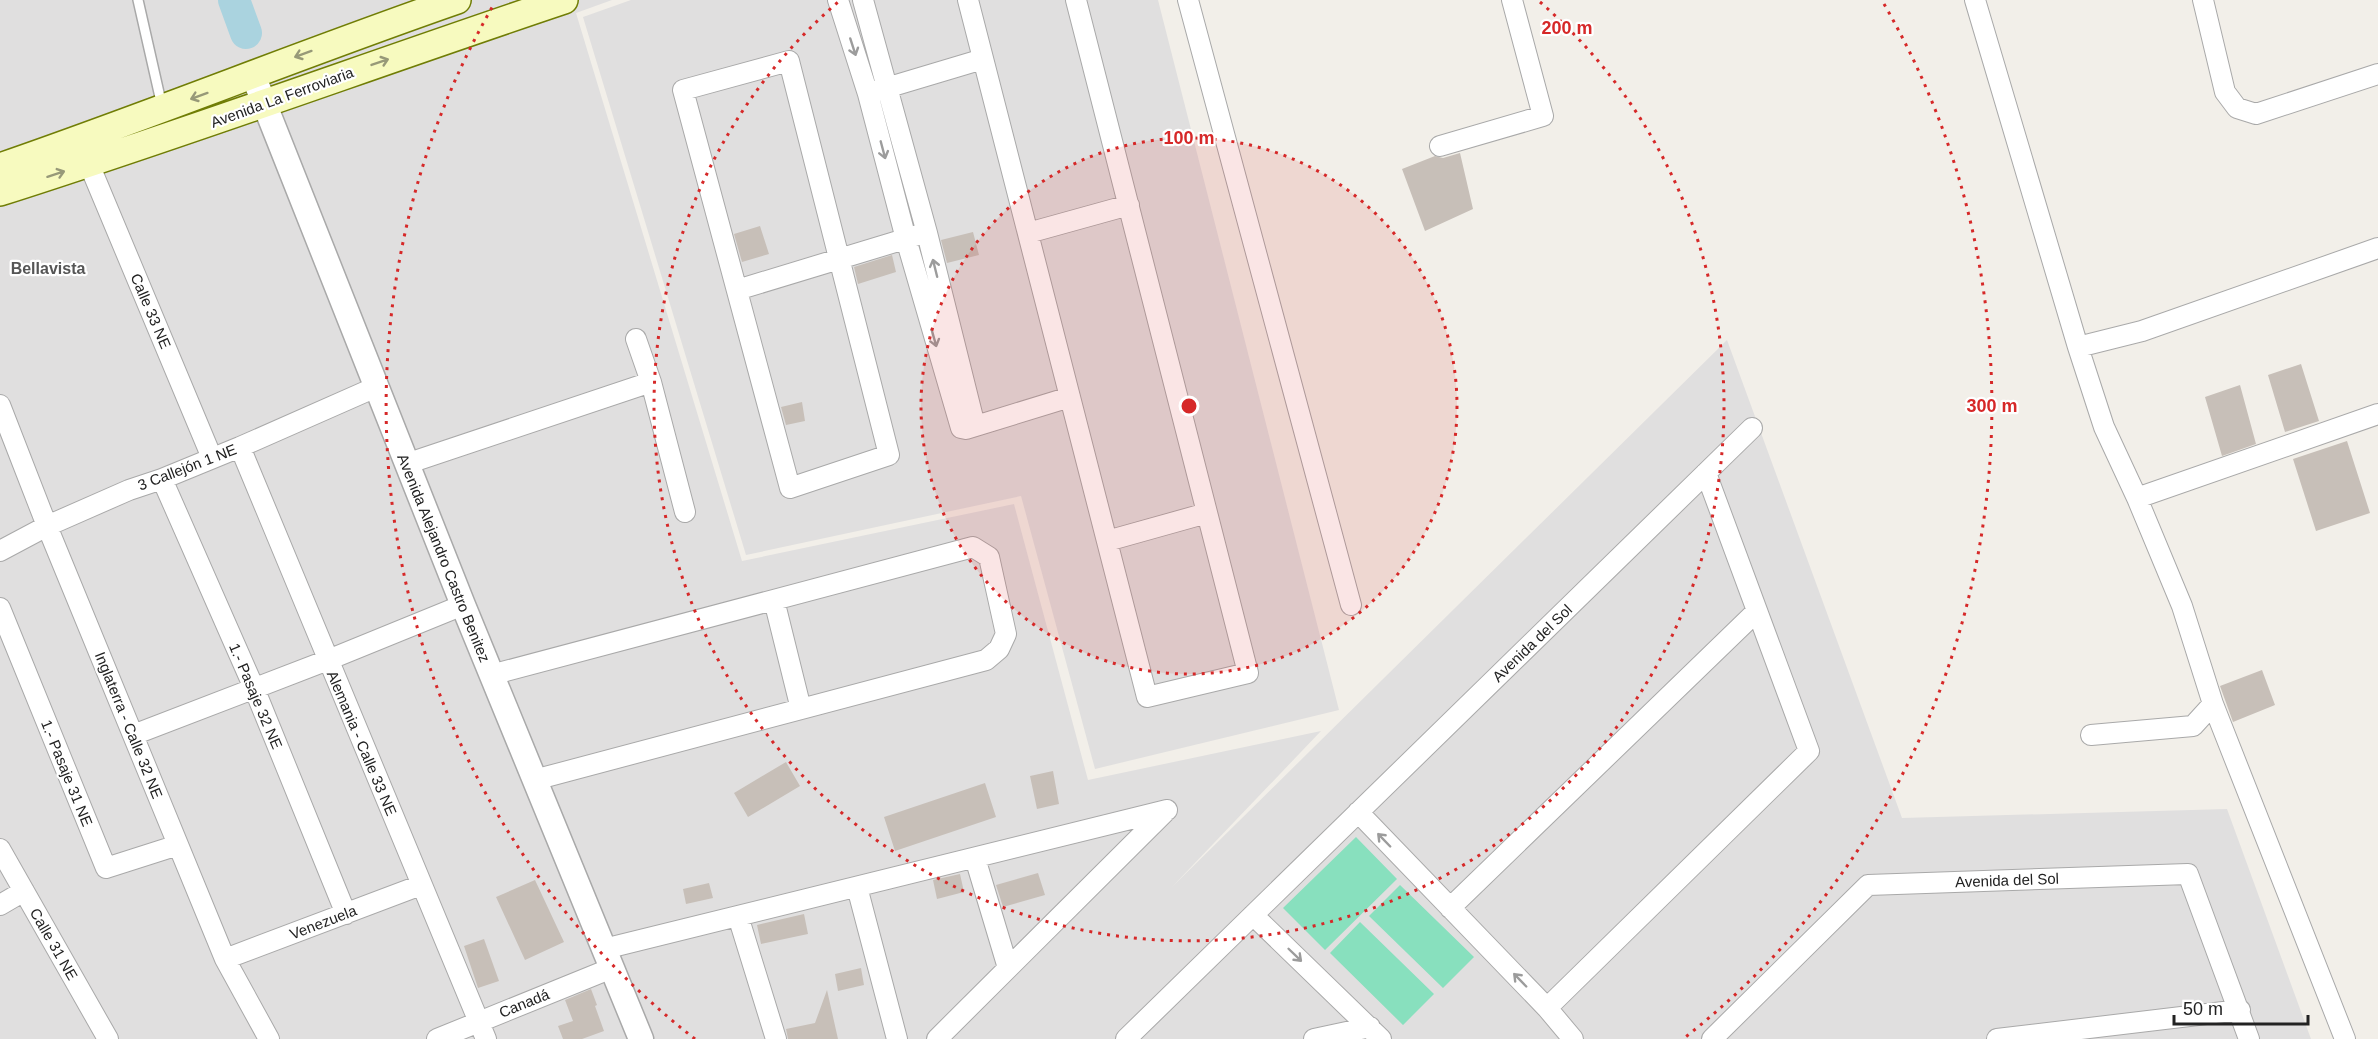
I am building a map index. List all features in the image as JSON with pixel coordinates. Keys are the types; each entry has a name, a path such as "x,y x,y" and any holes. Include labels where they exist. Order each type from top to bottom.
{"main road":[{"name":"Avenida La Ferroviaria","path":"0,166 163,109 356,35 458,0"},
{"name":"Avenida La Ferroviaria","path":"0,192 266,105 371,65 564,0"}],"street":[{"path":"838,0 868,94 906,239 960,428 966,429 1070,397"},
{"path":"863,0 927,233 975,426"},
{"path":"968,0 1147,697 1248,673 1076,0"},
{"path":"1188,0 1351,605"},
{"path":"1440,146 1543,116 1512,0"},
{"path":"1975,0 2104,427 2137,498 2182,606 2213,704 2345,1039"},
{"path":"2204,0 2225,92 2237,108 2256,114 2378,74"},
{"path":"868,94 984,59"},
{"path":"789,61 841,259 889,455 790,488 682,90 789,61"},
{"name":"Avenida Alejandro Castro Benitez","path":"253,75 463,606 641,1039"},
{"name":"Calle 33 NE","path":"89,164 212,458"},
{"path":"1028,233 1129,205"},
{"path":"737,290 927,233"},
{"path":"2078,347 2142,331 2378,248"},
{"path":"636,339 651,382 685,512"},
{"path":"406,464 651,382"},
{"name":"3 Callejón 1 NE","path":"0,551 47,526 129,490 240,447 376,387"},
{"name":"Inglaterra - Calle 32 NE","path":"0,405 47,526 225,959 269,1039"},
{"path":"2137,498 2378,414"},
{"name":"Avenida del Sol","path":"1126,1039 1752,428"},
{"name":"Alemania - Calle 33 NE","path":"240,447 482,1030"},
{"path":"1547,1008 1809,751 1706,473"},
{"name":"1.- Pasaje 32 NE","path":"162,479 254,688 346,914"},
{"path":"1107,541 1207,513"},
{"path":"491,675 974,547 988,556 1006,634 999,649 986,660 534,780"},
{"path":"774,600 801,709"},
{"path":"133,735 463,606"},
{"name":"1.- Pasaje 31 NE","path":"0,608 106,868 178,845"},
{"path":"1450,908 1757,611"},
{"path":"2091,735 2193,726 2213,704"},
{"name":"Canadá","path":"437,1039 482,1030 608,959 738,916 1167,810 1008,968"},
{"path":"1358,812 1547,1008 1573,1039"},
{"name":"Calle 31 NE","path":"0,849 108,1039"},
{"path":"937,1039 1008,968 975,858"},
{"name":"Avenida del Sol","path":"1712,1039 1730,1031 1868,885 2188,874 2249,1039"},
{"name":"Venezuela","path":"225,959 421,885"},
{"path":"857,887 897,1039"},
{"path":"0,905 24,891"},
{"path":"1253,915 1375,1033"},
{"path":"738,916 776,1039"},
{"path":"1997,1039 2240,1010"},
{"path":"1314,1039 1375,1033"}],"lane":[{"path":"138,0 163,109"}],"shaded area":[{"path":"0,0 612,0 576,13 742,561 1014,504 1088,780 1321,731 1172,887 1727,340 1902,818 2227,809 2311,1039 0,1039"},
{"path":"631,0 1158,0 1339,710 1095,769 1021,496 746,555 583,17"}],"green space":[{"path":"1356,837 1397,879 1325,950 1283,908"},
{"path":"1400,885 1474,957 1443,988 1369,916"},
{"path":"1360,922 1434,994 1403,1025 1330,953"}],"building":[{"path":"1460,153 1473,209 1425,231 1402,169 1435,156 1443,158"},
{"path":"760,226 769,254 742,262 734,234"},
{"path":"973,232 979,255 947,263 941,240"},
{"path":"892,255 896,272 858,284 854,267"},
{"path":"2301,364 2319,421 2285,432 2268,375"},
{"path":"2240,385 2256,444 2222,456 2205,397"},
{"path":"802,402 805,421 786,425 781,407"},
{"path":"2347,441 2370,513 2316,531 2293,459"},
{"path":"2262,670 2275,705 2233,722 2220,686"},
{"path":"786,762 800,786 748,817 734,793"},
{"path":"1053,771 1059,804 1037,809 1030,776"},
{"path":"985,783 996,817 895,851 884,817"},
{"path":"1038,873 1045,895 1003,907 996,885"},
{"path":"960,874 964,892 937,899 933,880"},
{"path":"535,880 564,942 525,960 496,897"},
{"path":"709,883 713,898 686,904 683,889"},
{"path":"804,914 808,934 761,944 757,925"},
{"path":"484,939 499,981 478,988 464,946"},
{"path":"861,968 864,985 838,991 835,974"},
{"path":"591,989 604,1031 582,1039 563,1039 558,1026 573,1021 565,1000"},
{"path":"827,990 838,1039 788,1039 786,1029 815,1023"}],"waterway":[{"path":"234,0 246,33"}],"district":[{"name":"Bellavista","path":"48,268"}]}
